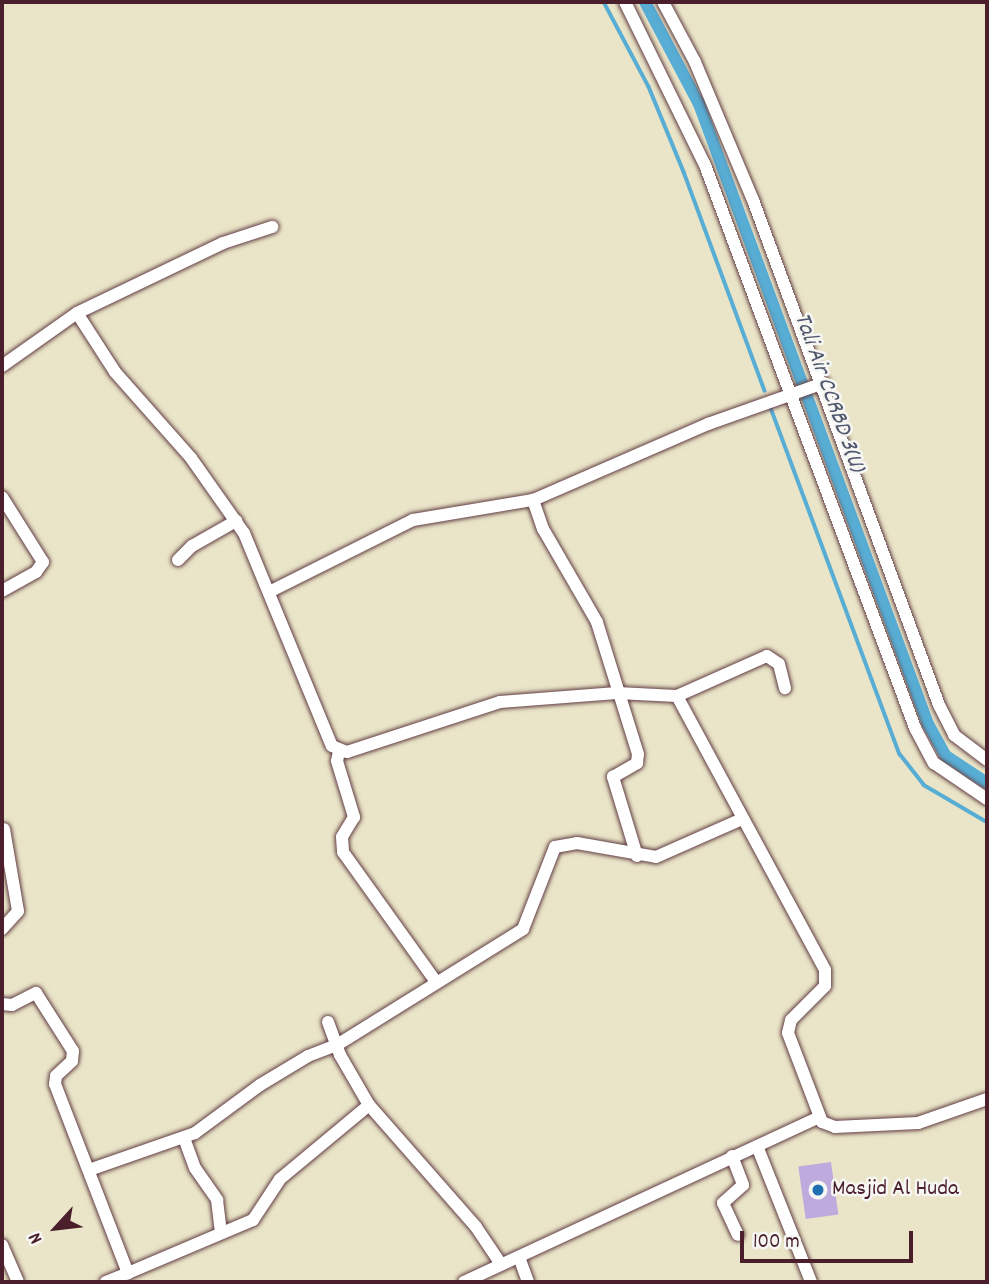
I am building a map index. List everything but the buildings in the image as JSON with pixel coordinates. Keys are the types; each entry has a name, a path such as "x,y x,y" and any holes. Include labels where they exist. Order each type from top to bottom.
{"street":[{"path":"625,2 705,165 795,392 925,750 934,763 987,799"},
{"path":"663,2 713,103 943,714 963,744 987,760"},
{"path":"2,366 77,313 223,243 272,227"},
{"path":"77,313 115,372 191,458 236,521 271,590 328,740 339,751"},
{"path":"271,590 413,520 533,500 708,424 820,384"},
{"path":"2,497 43,562 36,572 2,591"},
{"path":"533,500 543,529 597,622 638,760 615,773 613,781 637,856"},
{"path":"178,560 192,546 236,521"},
{"path":"339,751 500,702 617,693 677,695 767,656 779,664 785,688"},
{"path":"677,695 690,711 743,819 825,970 825,986 791,1020 788,1033 819,1117 835,1127 909,1124 987,1099"},
{"path":"339,751 337,761 354,817 342,837 343,852 436,982"},
{"path":"89,1170 184,1138 308,1056 337,1045 527,925 555,846 594,845 637,856 670,853 743,819"},
{"path":"2,929 18,911 4,829"},
{"path":"2,1004 12,1005 36,993 70,1043 73,1057 54,1084 128,1273"},
{"path":"328,1022 327,1028 369,1105 475,1227 501,1264"},
{"path":"106,1282 253,1220 280,1179 369,1105"},
{"path":"464,1282 819,1117"},
{"path":"184,1138 195,1168 217,1200 221,1234"},
{"path":"757,1146 811,1282"},
{"path":"732,1156 743,1185 723,1203 738,1235"},
{"path":"2,1245 18,1282"},
{"path":"519,1257 528,1282"}],"waterway":[{"path":"604,2 649,87 684,172 765,391"},
{"name":"Tali Air CCRBD 3(U)","path":"645,2 699,104 928,724 946,756 987,783"},
{"path":"771,408 900,754 924,785 987,822"}],"place":[{"name":"Masjid Al Huda","path":"818,1190"}]}
